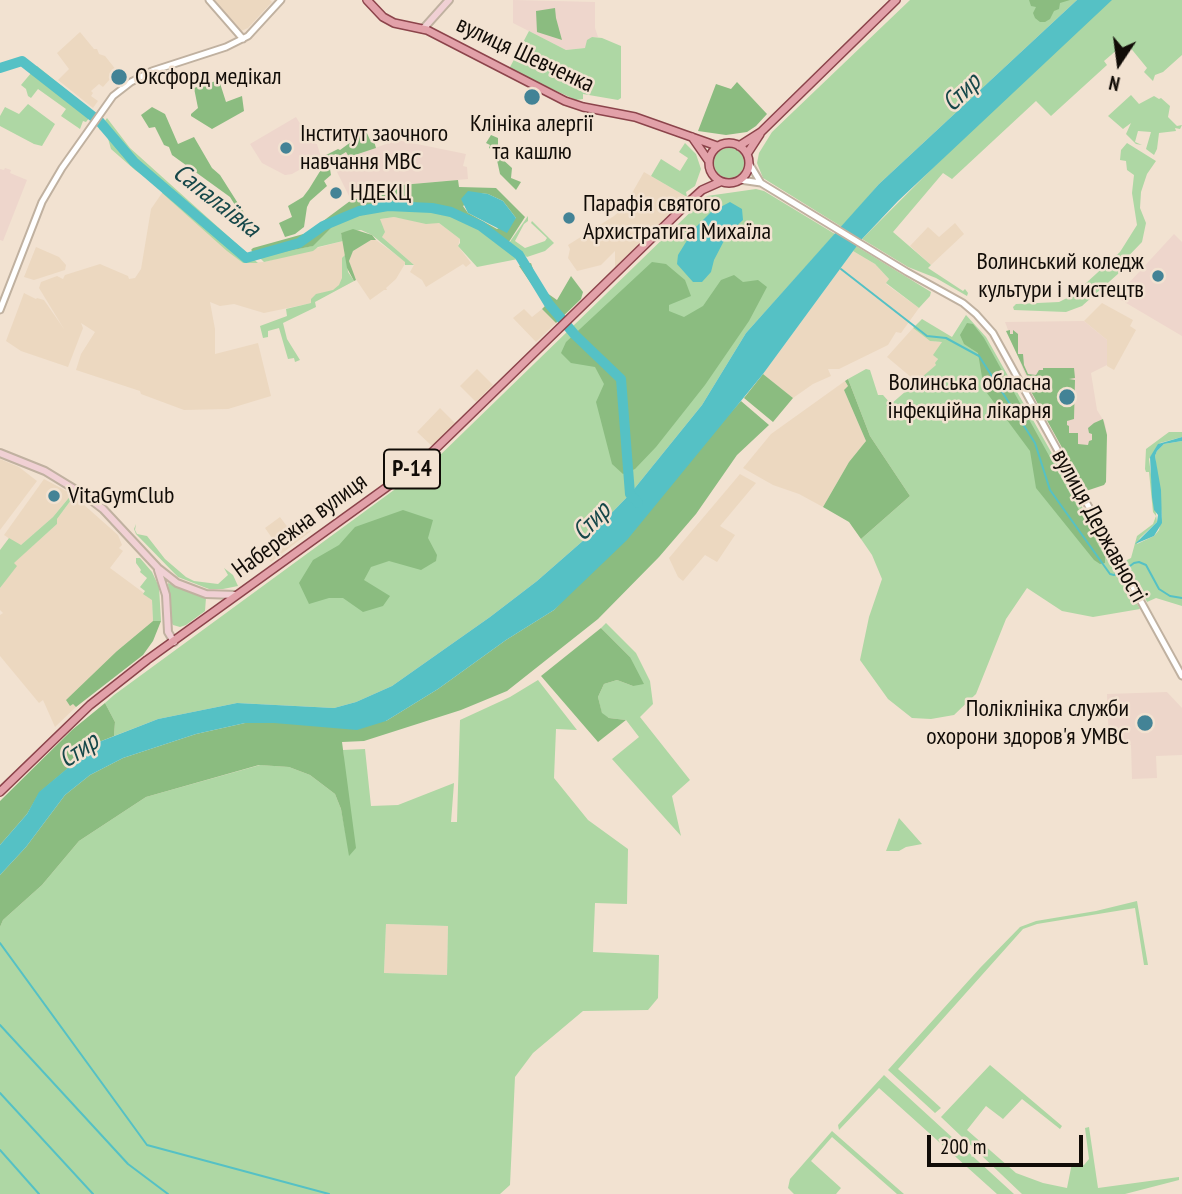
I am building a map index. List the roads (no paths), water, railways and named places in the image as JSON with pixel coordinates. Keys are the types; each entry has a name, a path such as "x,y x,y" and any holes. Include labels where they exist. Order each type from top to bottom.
{"main road":[{"name":"вулиця Шевченка","path":"367,0 394,23 423,29 565,101 635,117 717,146"},
{"path":"423,29 449,0"},
{"path":"739,146 761,132 896,0"},
{"path":"747,153 761,132"},
{"path":"692,136 708,160 710,171 720,181 730,183 740,180 747,173 747,153 739,146 728,143 717,146 708,160"},
{"name":"Набережна вулиця","path":"702,190 710,171"},
{"name":"Набережна вулиця","path":"0,792 89,705 423,461 702,190 720,181"},
{"path":"0,453 45,471 86,496 103,509 158,568 177,583 216,596 238,595"},
{"path":"158,568 166,595 168,632 174,642"}],"street":[{"path":"209,0 243,39"},
{"path":"0,310 42,202 58,173 120,90 142,76 243,39 281,0"},
{"path":"749,163 761,183"},
{"path":"740,180 761,183"},
{"name":"вулиця Державності","path":"761,183 969,307 993,333 1182,676"}],"water":[{"name":"Стир","path":"1077,0 1112,0 898,201 862,239 763,374 627,540 554,610 386,721 357,730 245,723 196,734 123,758 90,775 65,795 26,847 0,875 0,845 27,814 39,792 99,742 158,719 237,703 334,708 356,702 392,686 537,581 593,532 630,494 702,405 746,333 879,184"},
{"path":"468,191 488,194 503,201 516,218 507,233 468,213 461,199"},
{"path":"730,202 742,209 743,220 727,235 711,272 702,282 693,282 677,264 678,255 694,229 711,212"},
{"path":"1182,437 1182,441 1164,444 1157,451 1155,456 1161,490 1162,523 1154,536 1135,544 1157,522 1158,515 1154,510 1152,497 1150,457 1158,444"}],"waterway":[{"name":"Сапалаївка","path":"0,68 22,61 100,122 134,162 246,258 299,243 323,226 359,211 388,206 432,208 451,212 481,226 519,255 549,304 575,335 621,379 630,494 638,503"},
{"path":"841,269 927,336 946,338 979,356 1035,443 1050,490 1110,574 1121,572"},
{"path":"1126,569 1134,563 1146,565 1159,589 1170,596 1182,598"},
{"path":"0,943 147,1145 329,1194"},
{"path":"0,1025 128,1164 168,1194"},
{"path":"0,1093 93,1194"},
{"path":"0,1150 39,1194"}],"place":[{"name":"Оксфорд медікал","path":"119,77"},
{"name":"Клініка алергії та кашлю","path":"532,97"},
{"name":"Інститут заочного навчання МВС","path":"286,148"},
{"name":"НДЕКЦ","path":"336,193"},
{"name":"Парафія святого Архистратига Михаїла","path":"569,218"},
{"name":"Волинський коледж культури і мистецтв","path":"1158,276"},
{"name":"Волинська обласна інфекційна лікарня","path":"1067,397"},
{"name":"VitaGymClub","path":"54,496"},
{"name":"Поліклініка служби охорони здоров'я УМВС","path":"1145,723"}]}
